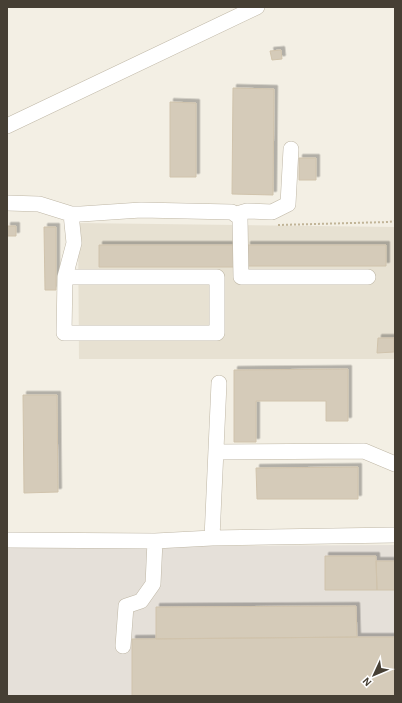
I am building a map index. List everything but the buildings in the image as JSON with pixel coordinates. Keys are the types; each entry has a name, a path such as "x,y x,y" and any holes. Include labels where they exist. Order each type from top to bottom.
{"street":[{"path":"7,126 257,7"},
{"path":"239,216 247,211 272,212 288,204 291,150"},
{"path":"7,203 39,204 71,214 141,210 232,212 239,216"},
{"path":"65,276 217,277 217,333 64,333 65,276 74,243 71,214"},
{"path":"239,216 241,277 368,277"},
{"path":"212,538 219,383"},
{"path":"216,452 364,451 395,464"},
{"path":"7,540 155,541 212,538 395,535"},
{"path":"123,646 126,606 141,601 153,584 155,541"}],"path":[{"path":"278,224 395,221"}],"shaded area":[{"path":"78,223 395,227 395,359 79,359"},
{"path":"395,545 395,696 7,696 7,547"}]}
